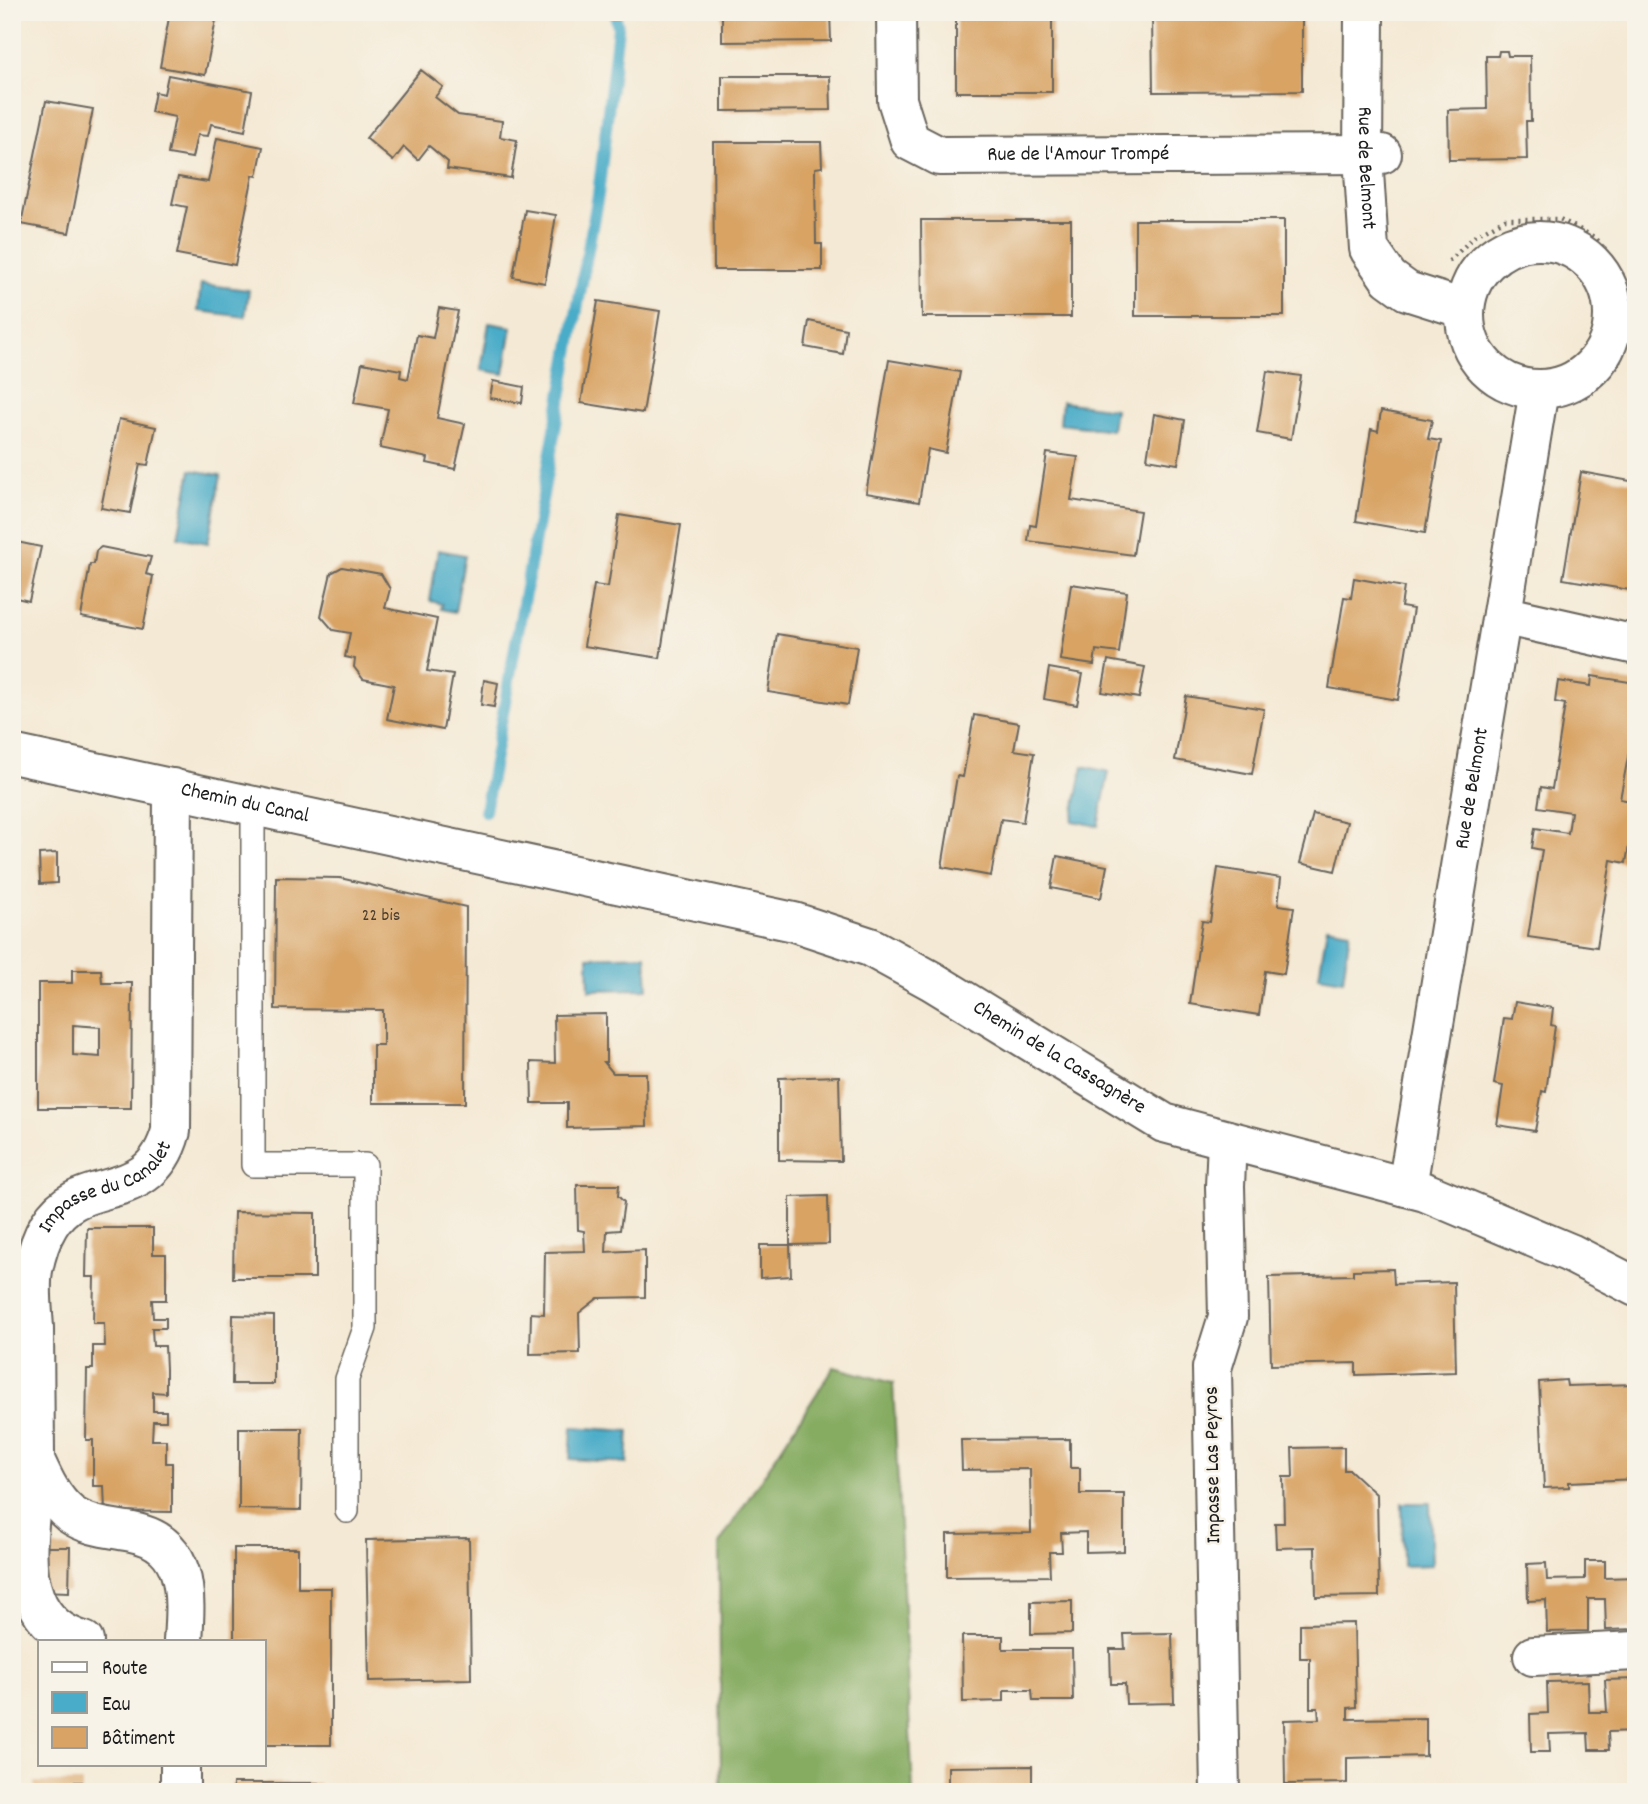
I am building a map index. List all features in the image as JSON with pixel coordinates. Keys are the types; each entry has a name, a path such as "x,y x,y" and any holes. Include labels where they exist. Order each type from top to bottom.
{"street":[{"name":"Rue de l'Amour Trompé","path":"896,12 897,100 910,141 939,156 1372,155"},
{"name":"Rue de Belmont","path":"1364,12 1372,155 1369,249 1389,278 1407,291 1464,309"},
{"path":"1546,241 1583,255 1609,288 1613,305 1610,339 1603,354 1580,378 1553,389 1539,390 1518,387 1485,367 1466,332 1464,309 1476,276 1487,261 1519,243 1546,241"},
{"name":"Rue de Belmont","path":"1407,1187 1539,390"},
{"path":"1502,615 1636,645"},
{"name":"Chemin du Canal","path":"12,754 477,852"},
{"name":"Impasse du Canalet","path":"82,1640 58,1630 45,1617 35,1598 30,1578 28,1507 35,1460 33,1271 50,1223 79,1198 146,1174 166,1151 172,1130 173,788"},
{"name":"Chemin de la Cassagnère","path":"477,852 794,922 870,947 932,981 1164,1123 1407,1187 1570,1253 1636,1287"},
{"name":"Impasse Las Peyros","path":"1220,1792 1212,1368 1228,1317 1225,1186 1227,1140"},
{"name":"Impasse du Canalet","path":"35,1460 48,1487 69,1513 93,1525 136,1533 166,1549 184,1582 183,1640"},
{"path":"1533,1656 1636,1651"},
{"path":"180,1766 180,1792"}],"lane":[{"path":"253,805 253,1165 365,1165 365,1328 348,1379 347,1511"}],"green space":[{"path":"834,1367 893,1383 913,1792 721,1792 719,1544"}],"water":[{"path":"201,284 249,290 245,317 198,311"},
{"path":"489,323 512,327 504,374 481,370"},
{"path":"1062,402 1115,409 1112,430 1060,424"},
{"path":"191,470 221,475 208,543 178,537"},
{"path":"438,550 465,555 455,612 441,609 442,604 430,601"},
{"path":"1083,766 1109,772 1098,826 1072,821"},
{"path":"1327,927 1350,931 1343,980 1319,976"},
{"path":"646,955 648,989 589,990 588,957"},
{"path":"572,1427 629,1431 627,1463 570,1459"},
{"path":"1402,1503 1430,1503 1432,1565 1403,1566"}],"building":[{"path":"170,12 181,15 182,12 257,14 216,20 205,75 160,67"},
{"path":"722,12 830,12 831,41 722,42"},
{"path":"956,12 1052,12 1052,92 956,92"},
{"path":"1152,12 1302,12 1302,91 1153,92"},
{"path":"1499,51 1507,51 1508,56 1530,56 1531,121 1526,121 1527,159 1449,160 1448,110 1487,109 1486,56 1498,56"},
{"path":"421,70 443,87 435,97 458,115 502,121 500,137 517,140 511,178 447,169 448,162 429,146 418,160 404,147 393,161 366,138"},
{"path":"168,75 252,91 245,131 211,124 208,136 197,135 192,158 168,154 175,117 151,112 155,92 164,94"},
{"path":"722,76 830,76 831,110 722,111"},
{"path":"46,101 93,109 69,233 21,224"},
{"path":"217,138 263,147 257,176 253,175 235,265 177,254 187,207 172,204 178,177 208,182"},
{"path":"713,142 821,142 822,167 815,168 816,244 822,244 822,270 714,270"},
{"path":"525,210 556,215 545,283 513,277"},
{"path":"921,220 1071,220 1071,317 922,317"},
{"path":"1135,220 1284,220 1284,316 1135,316"},
{"path":"598,301 660,311 643,413 581,403"},
{"path":"439,308 458,311 437,418 465,424 455,469 427,463 428,458 380,448 388,409 354,403 362,363 401,370 400,377 408,379 417,335 433,338"},
{"path":"809,321 846,329 843,354 805,347"},
{"path":"889,360 960,372 946,453 928,449 919,502 866,493"},
{"path":"1267,371 1301,376 1291,439 1257,433"},
{"path":"493,381 524,387 522,403 490,398"},
{"path":"1381,411 1432,420 1428,439 1441,441 1425,533 1356,521 1371,429 1378,431"},
{"path":"1154,414 1185,420 1178,464 1147,459"},
{"path":"119,419 156,427 148,465 140,464 130,513 101,508"},
{"path":"1047,453 1078,457 1071,500 1140,511 1133,555 1028,541 1030,525 1036,526"},
{"path":"1581,472 1636,482 1636,591 1563,579"},
{"path":"619,515 681,525 660,658 584,646 594,585 608,587"},
{"path":"12,541 41,547 29,601 12,597"},
{"path":"101,547 151,557 146,574 153,576 143,629 81,617 90,564 94,564 96,551"},
{"path":"342,567 381,574 390,589 385,608 437,619 427,671 453,675 443,730 387,719 394,685 363,679 354,667 355,659 345,657 350,633 333,630 321,616 331,573"},
{"path":"1354,578 1404,587 1401,607 1413,609 1398,700 1329,688 1344,597 1351,598"},
{"path":"1071,584 1127,592 1119,653 1096,650 1094,665 1060,660"},
{"path":"777,634 857,647 848,705 768,692"},
{"path":"1108,660 1145,667 1139,698 1102,692"},
{"path":"1049,668 1083,674 1077,705 1044,699"},
{"path":"1592,676 1636,683 1636,715 1620,799 1636,802 1636,805 1626,863 1611,860 1597,947 1528,937 1542,850 1532,848 1535,828 1568,833 1571,812 1538,807 1541,787 1552,789 1565,704 1555,702 1558,681 1591,686"},
{"path":"484,680 498,683 494,707 481,705"},
{"path":"1186,696 1264,709 1252,774 1175,760"},
{"path":"974,715 1019,723 1014,750 1034,753 1023,822 1001,819 991,876 942,867 957,776 963,777"},
{"path":"1313,814 1347,822 1335,871 1300,863"},
{"path":"57,853 57,883 40,884 39,854"},
{"path":"1057,856 1107,866 1101,898 1051,888"},
{"path":"1218,868 1281,878 1278,905 1294,907 1284,974 1265,971 1259,1015 1190,1004 1202,921 1210,922"},
{"path":"276,877 340,878 466,907 465,1103 373,1103 373,1045 383,1045 383,1010 275,1009"},
{"path":"72,970 101,970 102,983 132,983 131,1108 38,1108 38,983 72,983","holes":["73,1025 100,1027 100,1057 73,1055"]},
{"path":"1515,1002 1553,1008 1551,1025 1555,1026 1546,1092 1542,1091 1535,1131 1497,1125 1503,1086 1494,1084 1504,1018 1512,1019"},
{"path":"606,1014 604,1062 613,1073 646,1073 647,1126 567,1128 567,1103 532,1103 531,1062 555,1063 554,1015"},
{"path":"839,1076 841,1161 779,1160 779,1078"},
{"path":"577,1185 619,1185 618,1196 624,1202 620,1230 607,1231 606,1252 645,1250 645,1297 598,1298 579,1313 580,1353 530,1354 531,1313 544,1314 545,1252 585,1251 584,1231 578,1230"},
{"path":"828,1196 829,1244 790,1245 790,1197"},
{"path":"234,1212 315,1213 315,1278 233,1278"},
{"path":"87,1228 153,1228 153,1254 166,1254 166,1300 152,1300 153,1318 166,1318 166,1328 152,1328 153,1346 165,1346 166,1369 166,1393 153,1392 153,1411 166,1411 166,1421 153,1421 152,1440 166,1440 166,1463 172,1463 172,1512 105,1511 104,1486 93,1486 93,1440 86,1440 87,1369 93,1369 93,1346 105,1346 104,1323 93,1323 94,1277 86,1277"},
{"path":"760,1245 790,1245 791,1276 760,1278"},
{"path":"1393,1269 1394,1284 1454,1282 1456,1372 1356,1375 1356,1363 1271,1365 1269,1277 1353,1275 1353,1270"},
{"path":"233,1315 274,1316 274,1384 232,1384"},
{"path":"1566,1380 1567,1386 1636,1384 1636,1479 1569,1482 1569,1487 1544,1488 1539,1382"},
{"path":"239,1428 302,1428 301,1510 239,1509"},
{"path":"1070,1439 1070,1468 1080,1468 1080,1494 1124,1494 1124,1551 1086,1552 1086,1532 1061,1533 1062,1552 1049,1552 1050,1576 947,1577 947,1534 1031,1533 1030,1469 962,1470 961,1440"},
{"path":"1344,1447 1344,1470 1350,1470 1377,1495 1379,1596 1316,1597 1315,1547 1276,1548 1275,1523 1284,1523 1283,1477 1293,1477 1292,1448"},
{"path":"469,1538 471,1679 369,1681 366,1540"},
{"path":"41,1547 70,1547 69,1592 41,1591"},
{"path":"234,1548 298,1548 298,1588 331,1588 331,1745 266,1745 266,1640 234,1640"},
{"path":"1585,1561 1605,1561 1605,1578 1636,1577 1636,1629 1606,1630 1605,1599 1588,1599 1588,1631 1547,1632 1546,1600 1528,1601 1527,1564 1546,1563 1547,1580 1585,1579"},
{"path":"1072,1601 1072,1633 1031,1634 1031,1602"},
{"path":"1354,1623 1356,1707 1348,1708 1348,1719 1426,1718 1426,1756 1347,1758 1347,1783 1285,1784 1284,1720 1319,1719 1318,1708 1310,1708 1310,1658 1300,1658 1300,1624"},
{"path":"1172,1633 1174,1703 1126,1704 1125,1684 1111,1684 1110,1649 1125,1649 1124,1634"},
{"path":"962,1636 1003,1636 1003,1649 1072,1649 1073,1701 1033,1701 1032,1690 1004,1690 1004,1701 963,1702"},
{"path":"1636,1679 1636,1731 1608,1732 1609,1750 1589,1750 1588,1733 1549,1734 1550,1752 1531,1752 1530,1714 1548,1713 1547,1682 1588,1681 1589,1712 1607,1712 1605,1680"},
{"path":"1032,1766 1032,1792 948,1792 948,1767"},
{"path":"34,1782 82,1782 82,1792 35,1792"},
{"path":"233,1783 319,1783 319,1792 233,1792"}],"waterway":[{"path":"485,811 598,195 618,28 615,12"}]}
